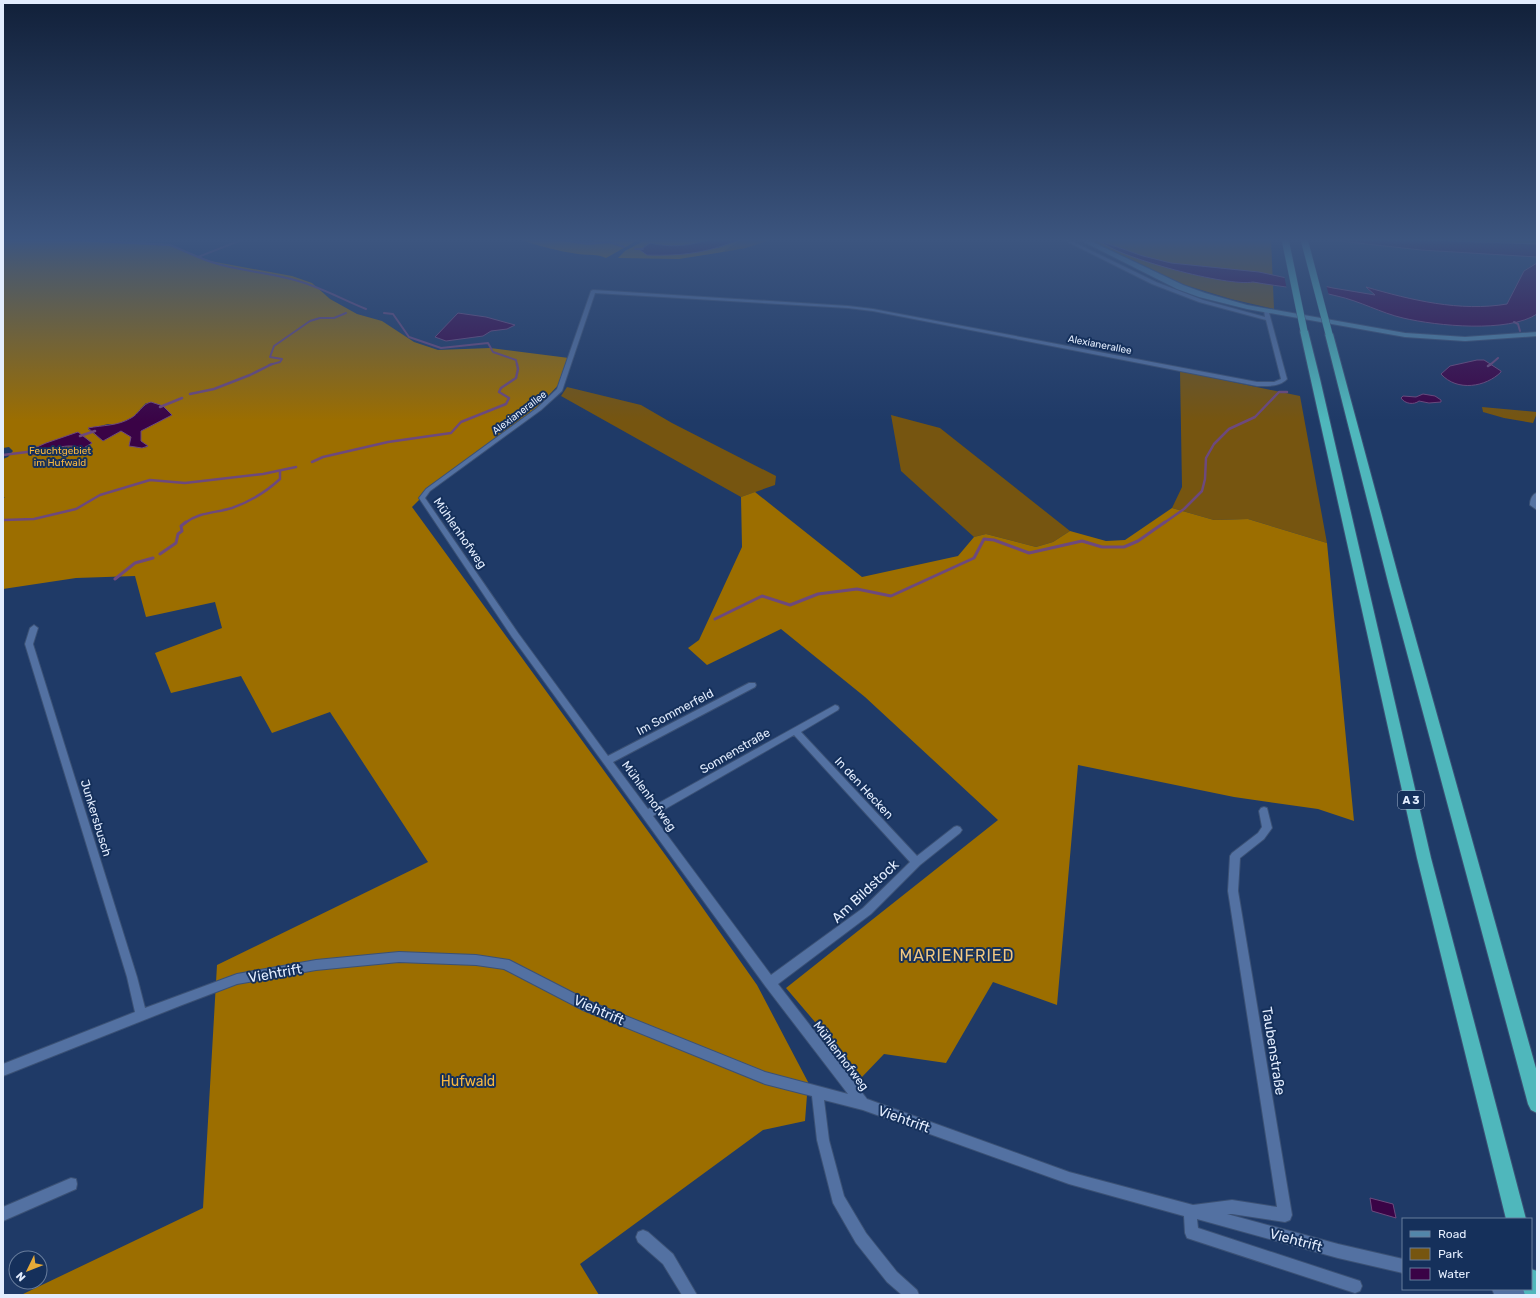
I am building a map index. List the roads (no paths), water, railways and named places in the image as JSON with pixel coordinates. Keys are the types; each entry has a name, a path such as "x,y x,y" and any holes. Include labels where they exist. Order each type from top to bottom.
{"highway":[{"name":"A 3","path":"1297,300 1424,858 1516,1218"},
{"path":"1320,300 1395,586 1537,1104"},
{"path":"1532,1283 1535,1295"}],"main road":[{"path":"1219,300 1266,310 1405,335 1465,339 1537,334"}],"street":[{"name":"Alexianerallee","path":"422,498 428,490 540,409 557,394 565,377 590,300"},
{"name":"Alexianerallee","path":"730,300 873,310 1257,384 1271,384 1279,383 1284,379 1267,319 1266,310"},
{"path":"1197,300 1267,319"},
{"path":"1537,495 1533,500 1533,505 1537,508"},
{"name":"Mühlenhofweg","path":"422,498 515,635 648,814 770,983 863,1104"},
{"name":"Junkersbusch","path":"34,628 30,644 132,977 141,1016"},
{"name":"Im Sommerfeld","path":"608,760 752,684"},
{"name":"Sonnenstraße","path":"648,814 835,708"},
{"name":"In den Hecken","path":"795,731 916,862"},
{"name":"Taubenstraße","path":"1190,1212 1232,1207 1285,1215 1232,891 1234,856 1261,836 1267,828 1264,811"},
{"name":"Am Bildstock","path":"770,983 867,911 916,862 957,830"},
{"name":"Viehtrift","path":"3,1070 237,979 316,965 399,958 476,960 505,964 587,1006 765,1078 817,1090 863,1104 1069,1178 1190,1212 1338,1251 1402,1266"},
{"path":"817,1090 823,1140 838,1198 861,1238 892,1277 912,1295"},
{"path":"3,1214 71,1184"},
{"name":"Viehtrift","path":"1190,1212 1192,1233 1355,1286"},
{"path":"643,1237 668,1259 690,1295"},
{"path":"1502,1290 1520,1295"}],"water":[{"path":"1350,300 1416,300 1454,306 1471,307 1507,304 1509,300 1537,300 1537,314 1524,320 1509,324 1491,326 1453,325 1403,318"},
{"path":"458,313 486,317 515,325 507,329 491,331 483,336 446,341 435,337"},
{"path":"1477,360 1484,360 1501,372 1488,381 1471,385 1455,383 1448,380 1441,374 1450,366"},
{"path":"1423,394 1435,396 1441,400 1441,402 1429,403 1419,401 1410,403 1405,402 1401,398 1403,396 1416,397"},
{"path":"151,402 163,406 172,415 141,431 141,441 148,446 142,448 129,446 131,437 121,431 103,441 88,428 126,421 134,416 145,405"},
{"path":"78,432 92,443 82,449 64,446 33,455 30,450 46,443"},
{"path":"1370,1198 1393,1204 1396,1218 1372,1211"}],"waterway":[{"path":"345,300 366,309"},
{"path":"271,364 280,362 282,359 270,357 274,346 310,321 320,318 334,318 346,313"},
{"path":"384,313 393,314 409,337 441,348 488,343 493,352 516,360 517,365"},
{"path":"1514,322 1518,324 1520,331"},
{"path":"1490,365 1498,358"},
{"path":"190,394 214,389 250,375 271,364"},
{"path":"312,462 323,457 388,442 451,433 461,422 506,404 509,398 499,392 501,388 516,378 518,369 517,364"},
{"path":"1164,523 1184,509 1202,491 1205,479 1206,458 1214,444 1229,429 1255,417 1279,392 1287,392"},
{"path":"160,407 182,398"},
{"path":"80,436 95,431"},
{"path":"3,455 35,451"},
{"path":"4,520 34,519 76,509 100,495 150,480 185,483 263,474 296,467"},
{"path":"185,523 190,519 208,513 238,506 258,496 280,479 280,471"},
{"path":"160,554 176,543 178,534 182,531 181,526 186,522"},
{"path":"715,619 762,596 790,605 818,594 857,589 891,596 974,558 984,539 994,540 1029,553 1082,541 1102,547 1124,547 1138,541 1165,522"},
{"path":"115,579 135,563 153,558"}],"district":[{"name":"MARIENFRIED","path":"957,955"}],"park label":[{"name":"Feuchtgebiet im Hufwald","path":"60,456"},
{"name":"Hufwald","path":"468,1081"}]}
